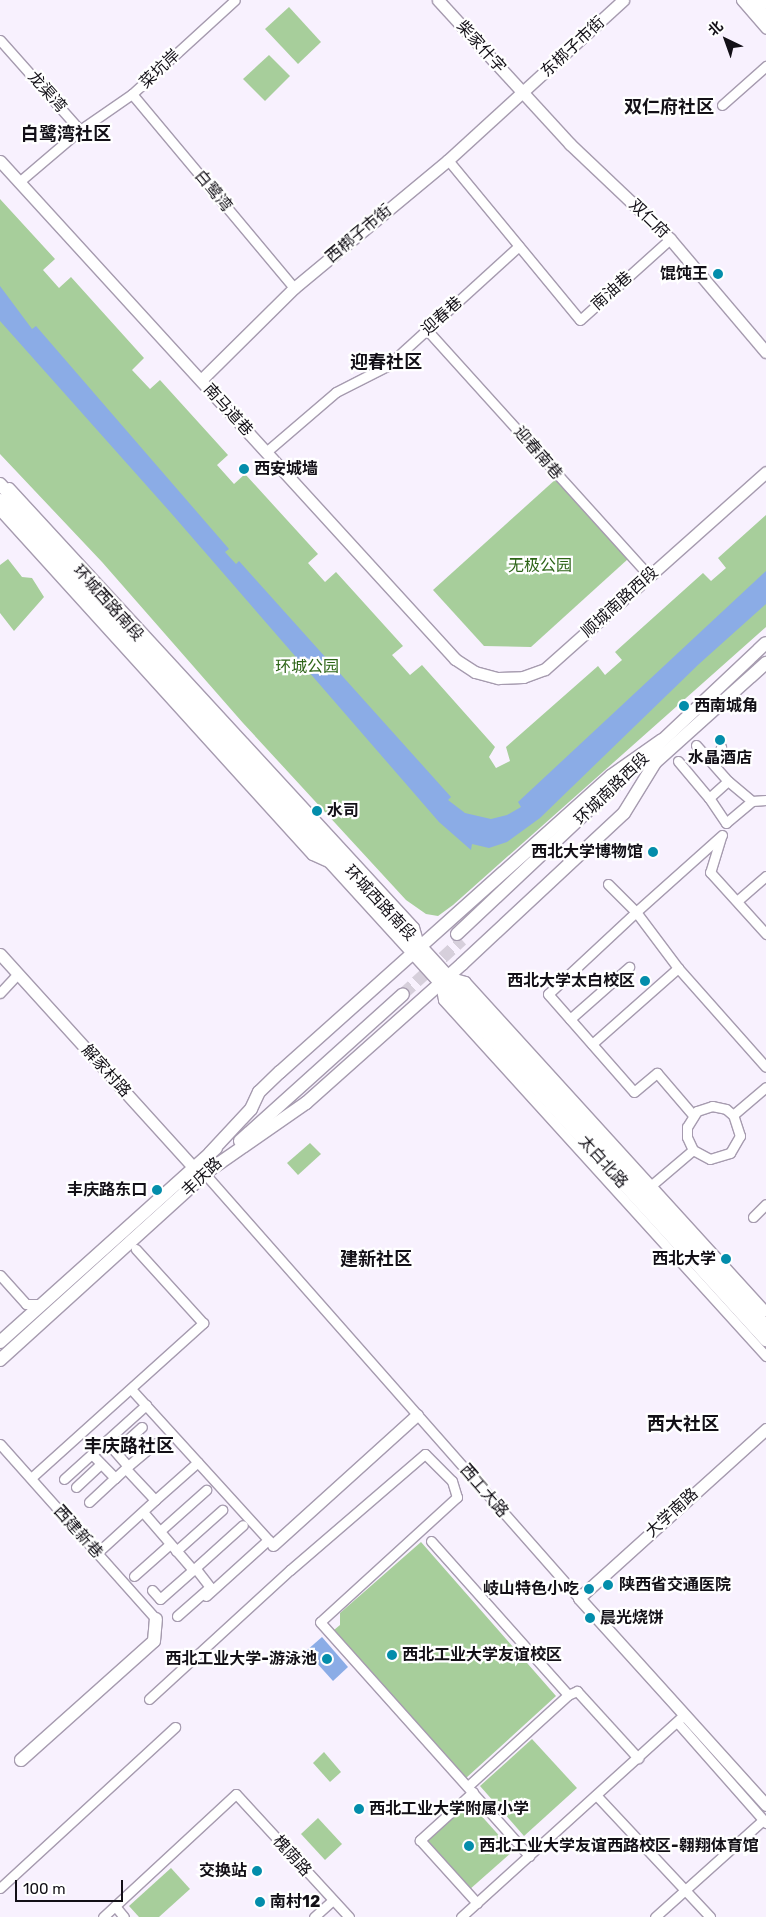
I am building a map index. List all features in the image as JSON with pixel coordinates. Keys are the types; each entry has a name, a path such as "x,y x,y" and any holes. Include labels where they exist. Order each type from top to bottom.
{"main road":[{"name":"环城西路南段","path":"0,482 315,832 416,950"},
{"name":"环城西路南段","path":"0,500 331,864 444,980"},
{"name":"环城南路西段","path":"766,642 662,740 612,791 460,937 766,663"},
{"path":"210,1153 251,1109 259,1092 611,776 662,740"},
{"path":"203,1170 306,1103 444,980 624,813 656,761"},
{"name":"太白北路","path":"444,980 648,1188 766,1326"},
{"name":"太白北路","path":"444,980 766,1340"},
{"name":"丰庆路","path":"0,1342 42,1304 203,1170 210,1153 401,991 203,1170 0,1360"},
{"path":"22,1760 154,1641 156,1619"}],"street":[{"name":"菜坑岸","path":"80,130 132,94 234,0"},
{"name":"柴家什字","path":"438,0 523,94"},
{"name":"东梆子市街","path":"523,94 623,0"},
{"path":"741,0 766,29"},
{"path":"752,0 766,17"},
{"path":"763,0 766,3"},
{"name":"龙渠湾","path":"0,40 80,130"},
{"path":"722,105 766,66"},
{"name":"白鹭湾","path":"132,94 294,288"},
{"name":"西梆子市街","path":"201,380 294,288 448,160 523,94"},
{"name":"双仁府","path":"523,94 570,144 670,239 766,352"},
{"path":"19,182 80,130"},
{"path":"448,160 519,246"},
{"name":"南马道巷","path":"0,161 455,659"},
{"name":"南油巷","path":"519,246 580,320 670,239"},
{"name":"迎春巷","path":"266,452 336,392 387,366 519,246"},
{"name":"迎春南巷","path":"427,330 649,576"},
{"name":"顺城南路西段","path":"455,659 475,672 498,678 522,677 545,668 766,472"},
{"name":"环城西路南段","path":"0,482 35,512 414,927 416,950"},
{"name":"环城西路南段","path":"0,511 312,855 331,864"},
{"path":"696,745 728,781 752,801"},
{"path":"715,766 721,747"},
{"path":"678,761 709,798 726,823"},
{"path":"709,798 728,781"},
{"path":"766,800 752,801 726,823 710,872 766,934"},
{"path":"315,832 334,840"},
{"path":"693,1115 657,1073 634,1092 548,994 722,835"},
{"path":"737,901 766,876"},
{"path":"608,884 636,912 678,968 766,1067"},
{"name":"解家村路","path":"0,954 203,1170"},
{"path":"570,1019 629,967"},
{"path":"592,1044 678,968"},
{"path":"0,993 18,974"},
{"path":"444,980 444,1000 766,1356"},
{"path":"733,1115 766,1086"},
{"path":"712,1106 726,1109 733,1115 740,1136 730,1153 710,1159 693,1150 687,1137 687,1127 693,1115 712,1106"},
{"path":"693,1150 648,1188 766,1312"},
{"name":"西工大路","path":"203,1170 578,1598 681,1719 766,1805"},
{"path":"753,1217 766,1204"},
{"path":"31,1478 203,1323 136,1248"},
{"path":"0,1276 26,1304 42,1304"},
{"path":"131,1389 270,1543"},
{"path":"64,1479 146,1405"},
{"path":"206,1596 418,1415"},
{"path":"114,1451 142,1427"},
{"name":"大学南路","path":"578,1598 766,1429"},
{"path":"106,1442 155,1500"},
{"path":"88,1502 155,1442"},
{"name":"西建新巷","path":"0,1444 156,1619"},
{"path":"92,1454 115,1478"},
{"path":"149,1699 290,1570 425,1454 452,1480 457,1498 320,1622 529,1856"},
{"path":"97,1553 198,1462"},
{"path":"76,1487 101,1464"},
{"path":"160,1532 206,1490"},
{"path":"176,1551 222,1510"},
{"path":"143,1512 210,1587 177,1616"},
{"path":"152,1590 160,1599 243,1525"},
{"path":"431,1540 568,1695"},
{"path":"134,1576 170,1544"},
{"path":"477,1903 420,1840 568,1695 577,1691 638,1758"},
{"path":"461,1917 681,1719 765,1822 655,1917"},
{"path":"0,1888 174,1727"},
{"name":"槐荫路","path":"115,1906 236,1794 348,1917"},
{"path":"596,1795 710,1917"},
{"path":"314,1917 333,1900"},
{"path":"103,1917 115,1906 124,1917"}],"green space":[{"path":"289,7 321,42 298,64 265,29"},
{"path":"269,55 290,76 265,101 243,79"},
{"name":"环城公园","path":"0,199 55,259 43,270 59,288 71,277 144,358 132,370 150,389 160,380 228,455 217,465 234,484 245,474 318,554 308,563 325,582 336,572 403,646 392,655 410,675 422,665 495,747 489,757 496,768 510,761 506,747 598,666 605,675 622,660 615,652 703,573 711,581 726,568 718,558 766,515 766,627 453,905 438,916 426,914 406,900 243,723 102,562 0,454"},
{"name":"无极公园","path":"556,479 628,559 531,647 484,646 433,590"},
{"path":"8,559 22,577 32,578 44,597 14,631 0,613 0,565"},
{"path":"310,1143 321,1154 298,1175 287,1163"},
{"path":"421,1542 556,1696 466,1778 334,1630 340,1625 340,1613"},
{"path":"532,1739 577,1788 524,1836 480,1786"},
{"path":"324,1752 341,1772 330,1782 313,1763"},
{"name":"西北工业大学友谊西路校区-翱翔体育馆","path":"469,1802 513,1851 469,1890 425,1841"},
{"path":"318,1818 342,1844 325,1860 301,1834"},
{"path":"171,1868 190,1889 159,1917 139,1917 129,1906"}],"water":[{"path":"0,286 32,329 36,326 229,549 225,552 236,564 239,561 451,797 448,800 465,813 491,819 507,815 521,807 518,802 766,571 766,604 699,664 540,818 507,842 489,848 472,844 471,850 439,822 171,513 0,321"},
{"name":"西北工业大学-游泳池","path":"322,1637 348,1667 333,1681 306,1651"}],"tunnel":[{"path":"403,994 462,940"}],"place":[{"name":"馄饨王","path":"718,274"},
{"name":"西安城墙","path":"244,469"},
{"name":"西南城角","path":"684,706"},
{"name":"水晶酒店","path":"720,740"},
{"name":"水司","path":"317,811"},
{"name":"西北大学博物馆","path":"653,852"},
{"name":"西北大学太白校区","path":"645,981"},
{"name":"丰庆路东口","path":"157,1190"},
{"name":"西北大学","path":"726,1259"},
{"name":"陕西省交通医院","path":"608,1585"},
{"name":"岐山特色小吃","path":"589,1589"},
{"name":"晨光烧饼","path":"590,1618"},
{"name":"西北工业大学友谊校区","path":"392,1655"},
{"name":"西北工业大学-游泳池","path":"327,1659"},
{"name":"西北工业大学附属小学","path":"359,1809"},
{"name":"西北工业大学友谊西路校区-翱翔体育馆","path":"469,1846"},
{"name":"交换站","path":"257,1871"},
{"name":"南村12","path":"260,1902"}],"district":[{"name":"双仁府社区","path":"669,107"},
{"name":"白鹭湾社区","path":"66,134"},
{"name":"迎春社区","path":"386,362"},
{"name":"建新社区","path":"376,1259"},
{"name":"西大社区","path":"683,1424"},
{"name":"丰庆路社区","path":"129,1446"}]}
